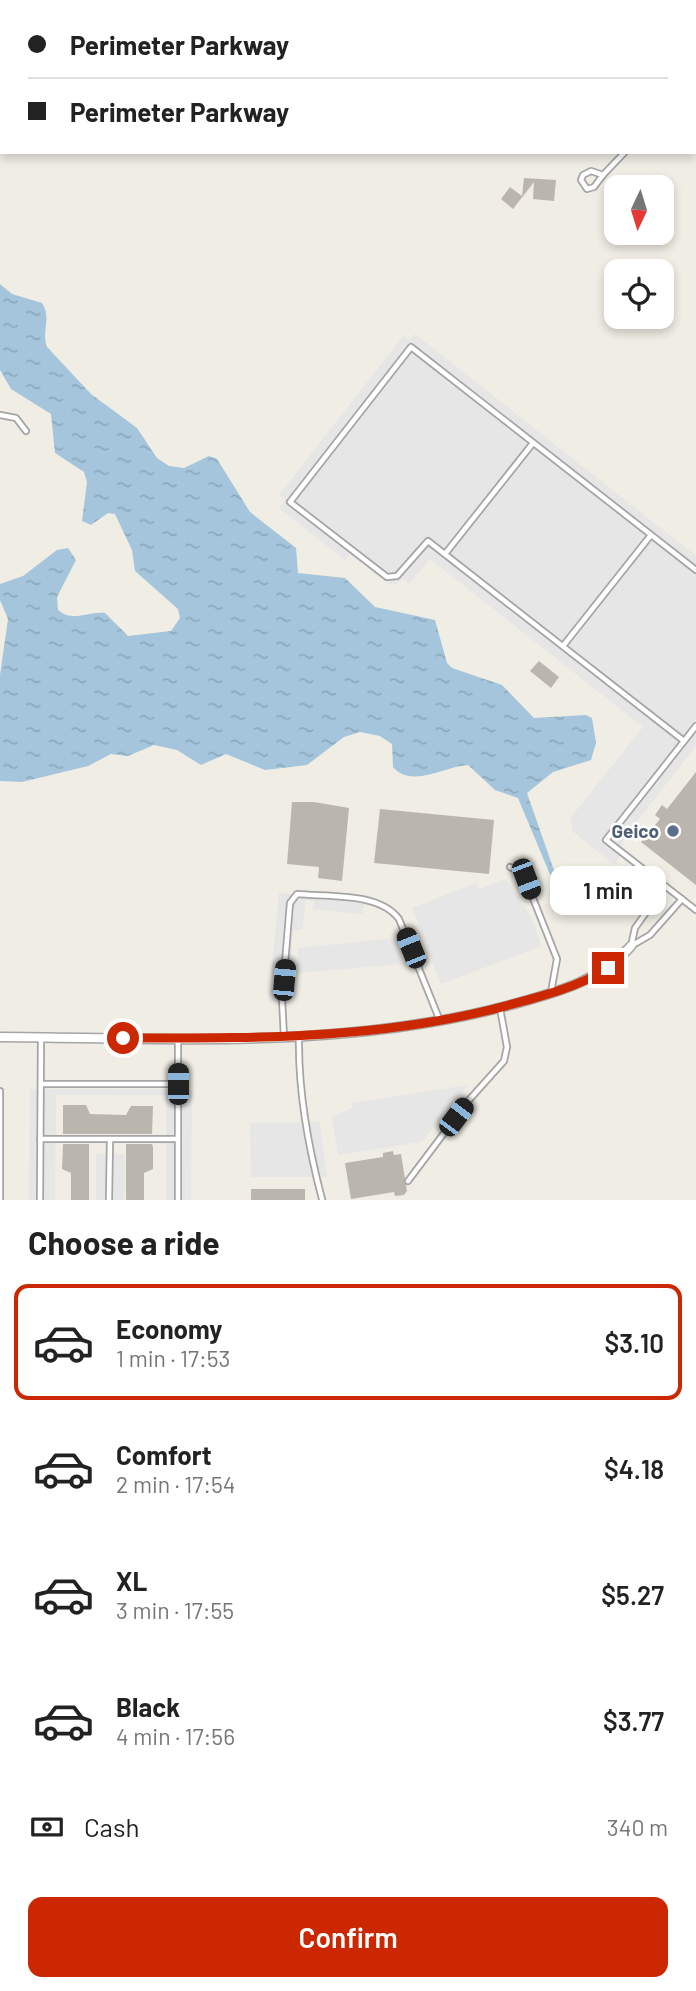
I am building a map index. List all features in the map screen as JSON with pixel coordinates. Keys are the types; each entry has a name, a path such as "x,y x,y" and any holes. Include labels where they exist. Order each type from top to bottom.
{"street":[{"path":"0,1037 299,1038 378,1032 440,1021 551,993 595,976 608,968 631,946"}],"lane":[{"path":"603,175 586,172 581,183 583,187 591,189 623,154"},
{"path":"684,741 428,541 397,576 387,577 290,502 411,347 696,570"},
{"path":"0,415 16,418 26,431"},
{"path":"445,554 533,443"},
{"path":"564,646 651,535"},
{"path":"696,726 606,840 696,911"},
{"path":"510,867 523,873 557,959 551,993"},
{"path":"631,946 635,928 665,886"},
{"path":"284,1038 282,999 290,903 297,894 379,902 391,909 399,919 440,1021"},
{"path":"631,946 650,935 681,899"},
{"path":"408,1181 469,1100 504,1061 507,1047 500,1007"},
{"path":"40,1200 41,1037"},
{"path":"178,1038 178,1200"},
{"path":"299,1038 301,1089 308,1144 322,1199"},
{"path":"40,1084 178,1084"},
{"path":"0,1091 0,1200"},
{"path":"40,1139 178,1139"},
{"path":"109,1200 110,1139"}],"shaded area":[{"path":"415,334 696,556 696,746 624,838 616,866 572,831 571,817 643,727 430,559 409,584 403,579 395,584 387,583 350,554 345,560 279,508 285,500 279,495 403,336 410,340"},
{"path":"506,879 530,915 542,946 441,984 412,908 476,883 479,889"},
{"path":"279,893 366,897 362,914 313,909 314,901 306,900 302,930 293,930 289,1004 269,1001"},
{"path":"396,938 403,964 297,973 298,948"},
{"path":"468,1085 421,1142 338,1155 332,1117 353,1107 352,1103"},
{"path":"30,1089 192,1090 191,1200 166,1200 166,1095 56,1095 55,1200 29,1200"},
{"path":"320,1122 327,1177 251,1177 250,1123"},
{"path":"96,1154 125,1154 124,1200 96,1200"}],"water":[{"path":"0,284 12,294 42,303 46,314 47,347 91,394 137,428 157,458 169,466 184,468 209,456 217,459 250,512 296,548 298,573 345,578 375,607 435,620 447,663 452,668 502,685 534,718 586,715 592,718 596,743 591,760 553,772 527,793 558,882 554,884 518,798 495,790 468,765 429,775 410,776 401,773 393,767 392,744 380,736 360,732 344,737 307,765 265,770 226,754 201,765 177,750 154,745 128,756 111,754 88,766 22,782 0,781 0,675 8,619 0,600 0,584 23,576 57,550 68,548 76,560 57,597 58,610 64,614 75,616 105,613 128,636 171,631 180,618 178,609 135,571 132,550 115,514 108,513 91,525 82,521 87,482 84,472 55,453 51,414 11,389 0,370"}],"building":[{"path":"524,178 556,180 554,201 533,199 534,182 513,209 501,199 510,187 522,196"},
{"path":"539,661 559,677 551,688 530,671"},
{"name":"Geico","path":"696,772 696,885 641,842 660,819 655,815 662,805 667,809"},
{"path":"292,802 314,802 349,808 342,881 318,878 319,867 287,864"},
{"path":"380,809 494,820 489,874 374,863"},
{"path":"63,1105 86,1105 90,1114 126,1115 131,1106 153,1106 152,1134 63,1134"},
{"path":"63,1144 89,1144 89,1200 71,1200 71,1173 62,1169"},
{"path":"126,1144 152,1144 153,1147 153,1169 144,1173 144,1200 126,1200"},
{"path":"393,1151 394,1155 401,1154 407,1191 404,1195 395,1196 394,1192 351,1199 345,1163 383,1157 383,1153"},
{"path":"251,1189 305,1189 305,1200 251,1200"}],"place":[{"name":"Geico","path":"673,831"}],"route":[{"path":"123,1038 299,1038 389,1030 423,1025 537,998 572,986 608,968"}]}
